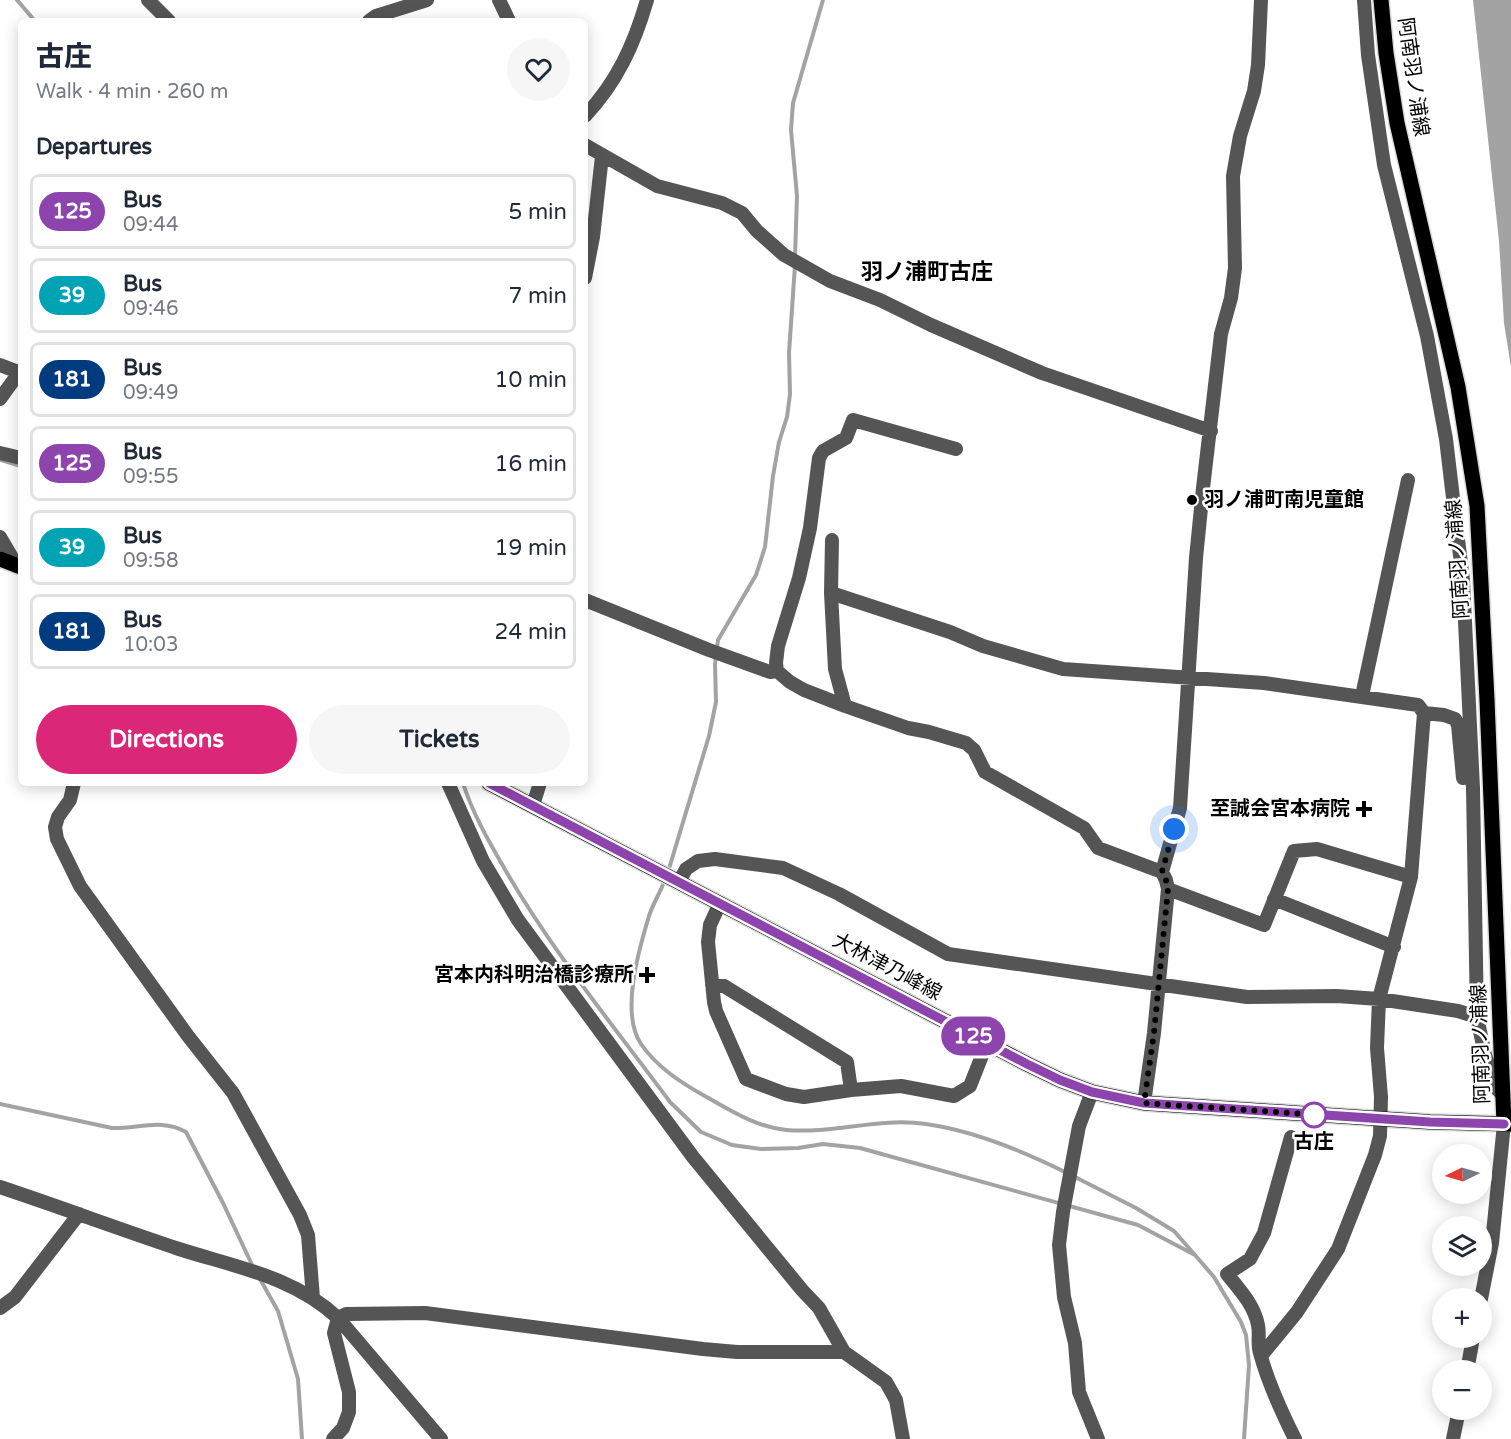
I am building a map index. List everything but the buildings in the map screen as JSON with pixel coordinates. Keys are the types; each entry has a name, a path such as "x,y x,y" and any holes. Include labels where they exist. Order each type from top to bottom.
{"main road":[{"name":"阿南羽ノ浦線","path":"1382,0 1386,53 1397,123 1458,387 1477,506 1489,735 1503,1095 1508,1124"},
{"path":"0,559 18,567"},
{"name":"大林津乃峰線","path":"495,786 987,1043 1060,1080 1092,1092 1144,1103 1380,1119 1508,1124"}],"street":[{"path":"148,0 166,18"},
{"path":"373,18 427,0"},
{"path":"499,0 508,18"},
{"path":"588,113 604,96 624,63 647,0"},
{"path":"1144,1103 1154,1033 1168,889 1162,872 1180,808 1196,558 1221,334 1231,298 1235,268 1233,176 1240,136 1254,91 1258,65 1261,0"},
{"path":"1364,0 1370,66 1384,165 1427,336 1446,439 1462,580 1473,788 1477,1017 1485,1055 1497,1089 1503,1095"},
{"path":"588,147 657,186 722,203 742,213 757,231 796,263 830,281 880,300 931,325 1042,373 1211,431"},
{"path":"588,260 602,156"},
{"path":"0,365 18,371"},
{"path":"0,399 18,375"},
{"path":"956,449 853,420 846,438 823,451 819,458 810,528 799,578 778,646 777,671 804,690 845,706 908,728 966,744 974,750 985,772 1084,828 1098,848 1162,872"},
{"path":"0,453 18,457"},
{"path":"1362,696 1408,480"},
{"path":"0,537 18,565"},
{"path":"832,540 831,592 835,669 845,706"},
{"path":"831,592 950,632 983,646 1064,669 1264,683 1418,705 1424,712 1455,719 1458,725 1464,779 1473,788"},
{"path":"588,601 708,650 770,672 777,671"},
{"path":"1261,1356 1297,1312 1338,1249 1375,1155 1380,1136 1377,1048 1379,999 1411,877 1424,712"},
{"path":"73,786 70,800 58,817 55,827 57,839 80,886 110,930 233,1093 300,1215 308,1235 313,1298"},
{"path":"449,786 483,861 518,920 693,1157 819,1308 844,1352 886,1382 896,1400 903,1439"},
{"path":"533,805 539,786"},
{"path":"1168,889 1264,925 1294,851 1300,849 1317,849 1411,877"},
{"path":"671,878 698,861 715,859 783,868 839,894 948,954 1247,997 1337,996 1379,999 1458,1011 1477,1017"},
{"path":"1274,899 1394,947"},
{"path":"720,903 710,925 708,942 712,985 716,1011 746,1079 786,1094 804,1097 901,1086 954,1096 970,1086 987,1043"},
{"path":"712,985 724,986 847,1062 851,1090"},
{"path":"1092,1092 1079,1126 1059,1245 1064,1297 1074,1342 1079,1392 1098,1439"},
{"path":"1483,1288 1492,1243 1508,1124"},
{"path":"1292,1137 1264,1233 1250,1259 1227,1274 1249,1301 1256,1316 1261,1356 1271,1388 1295,1439"},
{"path":"0,1187 188,1251 267,1275 313,1298 338,1318 441,1439"},
{"path":"0,1308 15,1297 79,1214"},
{"path":"333,1439 343,1428 349,1412 349,1392 334,1332 338,1318 346,1314 425,1313 737,1352 844,1352"},
{"path":"1453,1439 1457,1420"}],"shaded area":[{"path":"1473,0 1511,0 1511,367 1504,323 1499,241"}],"waterway":[{"path":"17,0 32,18"},
{"path":"795,257 797,196 791,130 793,103 823,0"},
{"path":"668,872 709,736 716,702 715,664 718,640 756,575 765,547 773,476 790,394 789,353 795,265"},
{"path":"1,460 18,465"},
{"path":"464,786 486,836 541,927 670,1102 701,1132 732,1145 761,1149 798,1148 823,1144 860,1148 1138,1225 1195,1255 1214,1277 1241,1322 1246,1335 1249,1365 1244,1439"},
{"path":"665,879 651,911 641,946 633,981 632,1016 641,1044 654,1060 677,1079 743,1117 775,1128 804,1131 908,1122 926,1124 998,1143 1067,1173"},
{"path":"0,1104 112,1128 159,1125 186,1132 253,1267"},
{"path":"1073,1176 1136,1208 1174,1231 1195,1255"},
{"path":"260,1279 278,1311 298,1379 302,1439"}],"bus line":[{"name":"125","path":"495,786 1027,1064 1092,1092 1144,1103 1430,1122 1504,1124"}],"place":[{"name":"羽ノ浦町南児童館","path":"1192,500"},
{"name":"至誠会宮本病院","path":"1364,809"},
{"name":"宮本内科明治橋診療所","path":"647,975"},
{"name":"古庄","path":"1314,1115"}],"district":[{"name":"羽ノ浦町古庄","path":"927,272"}],"route":[{"path":"1174,829 1162,872 1168,889 1154,1033 1144,1103 1319,1115 1314,1115"}]}
